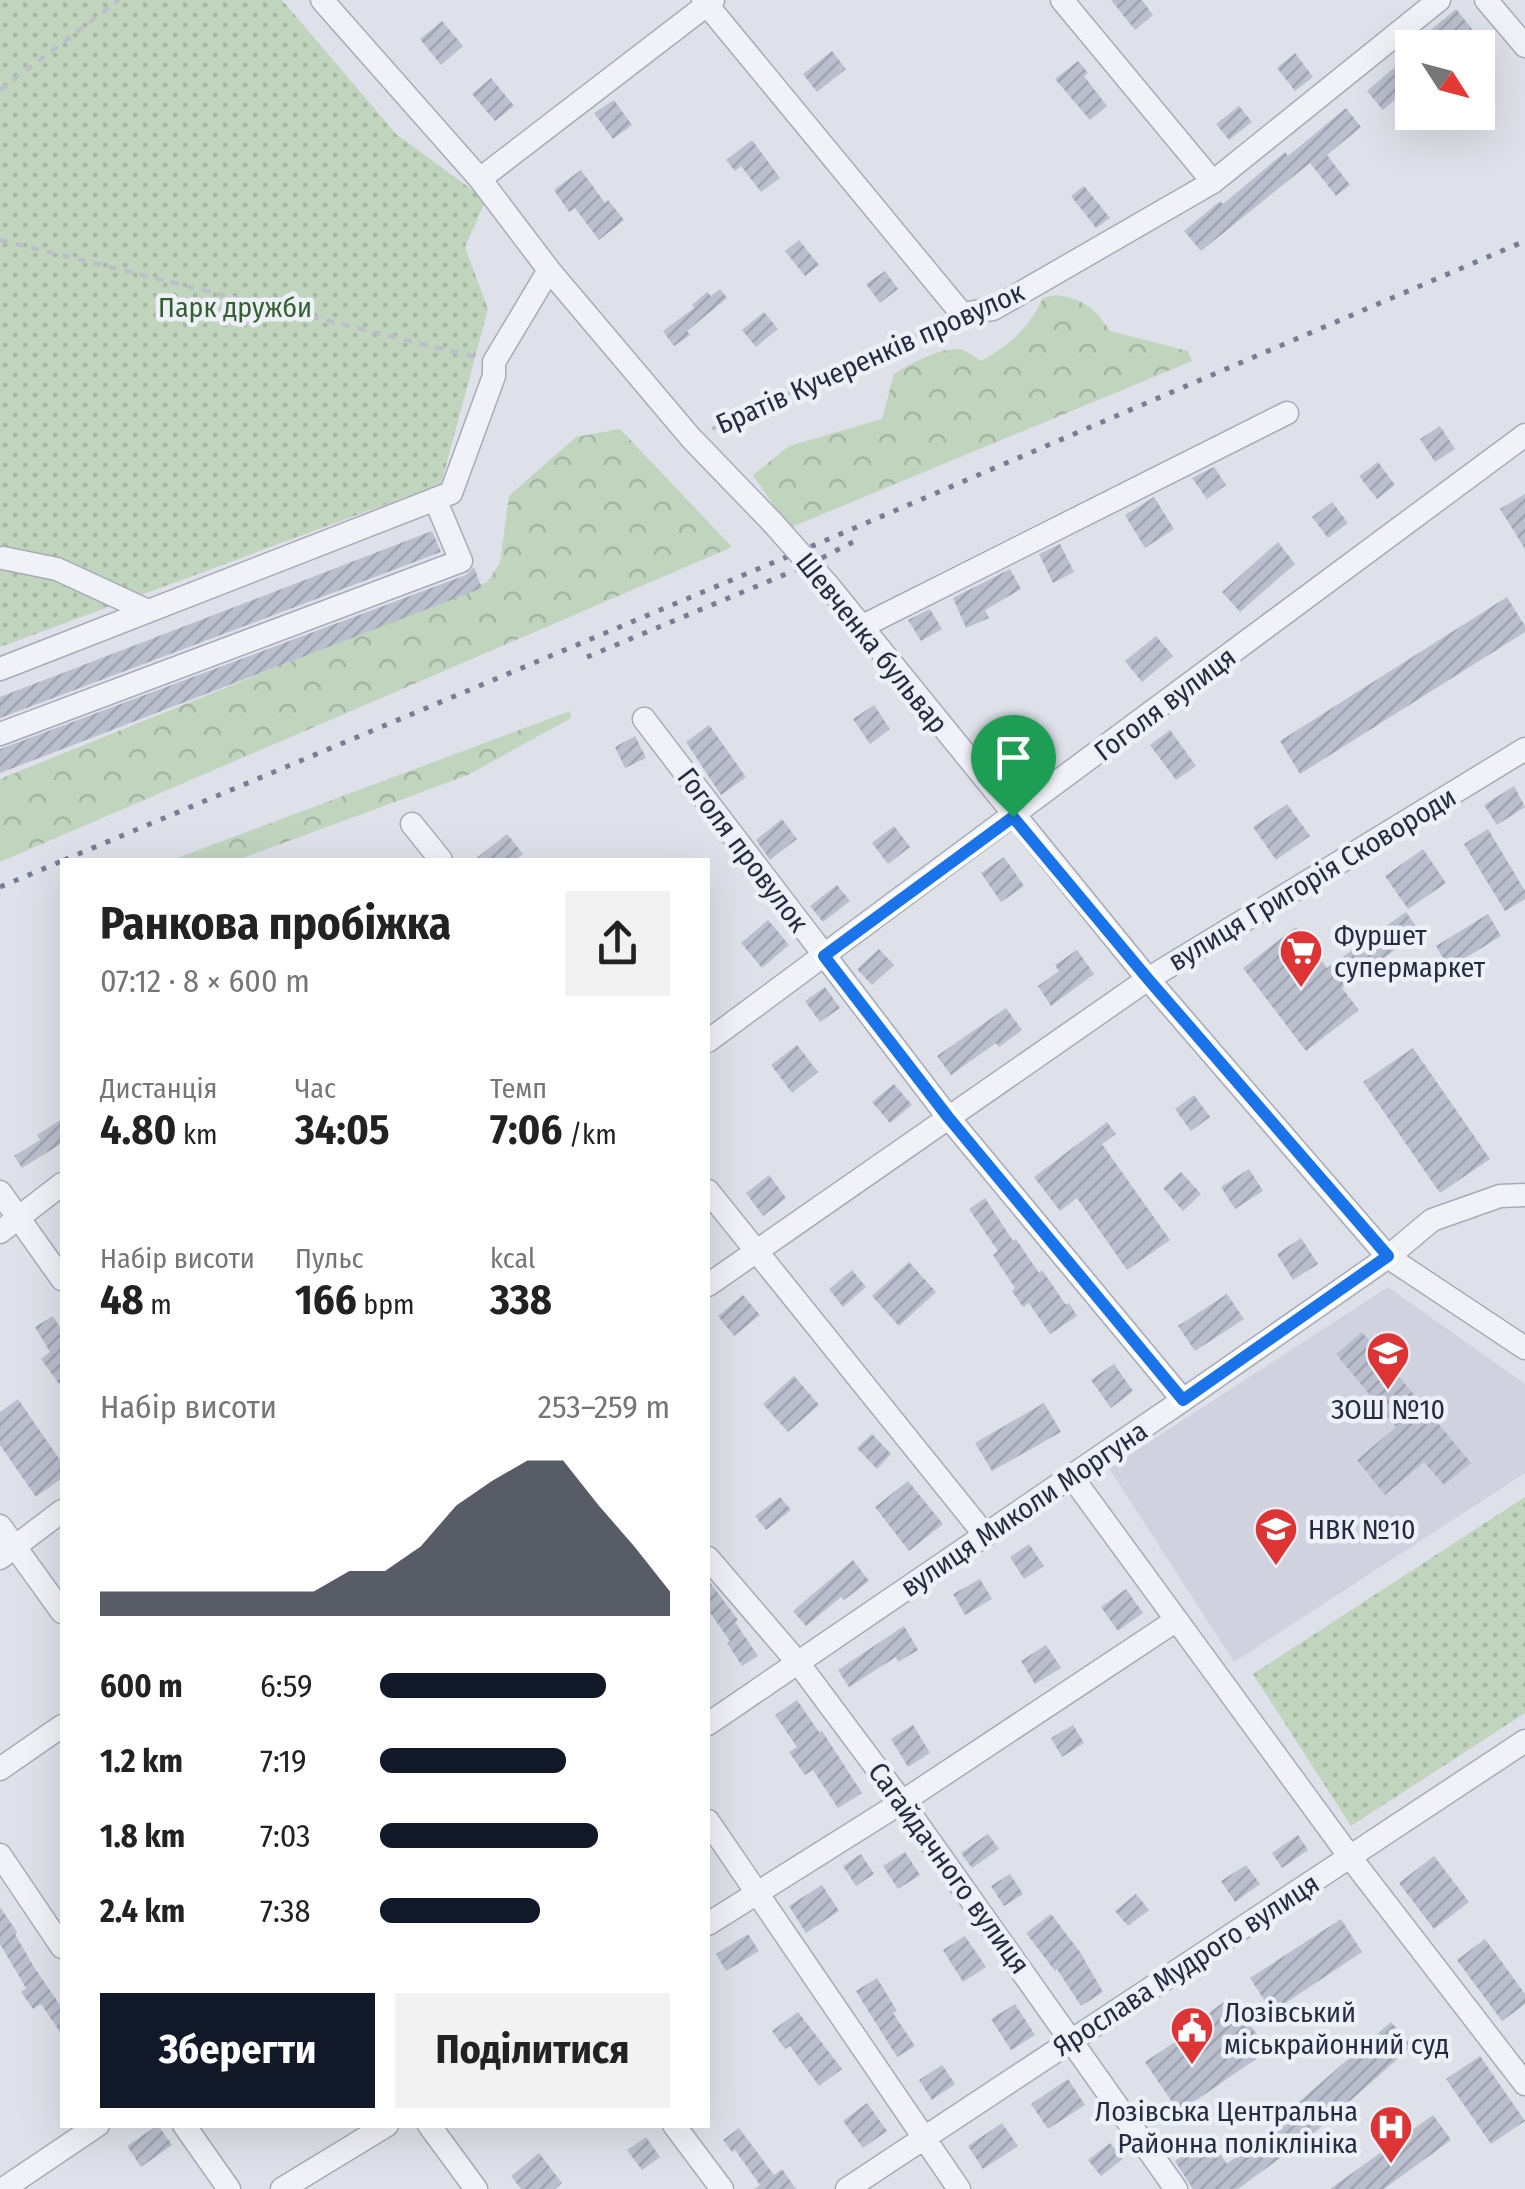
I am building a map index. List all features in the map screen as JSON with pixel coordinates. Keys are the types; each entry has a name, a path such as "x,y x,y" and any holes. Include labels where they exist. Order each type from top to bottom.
{"street":[{"name":"Шевченка бульвар","path":"322,0 480,179 549,270 691,438 827,584 1148,979 1388,1256 1525,1348"},
{"path":"1062,0 1213,182"},
{"name":"Братів Кучеренків провулок","path":"962,314 993,309 1213,182 1439,0"},
{"path":"1486,0 1525,46"},
{"path":"480,179 707,2 962,314"},
{"path":"0,668 451,492 494,376 494,362 549,270"},
{"path":"861,627 1287,413"},
{"name":"Гоголя вулиця","path":"710,1040 1525,435"},
{"path":"0,734 461,562 435,499"},
{"path":"3,558 57,569 148,611"},
{"name":"Гоголя провулок","path":"644,718 948,1117 1183,1400"},
{"name":"вулиця Григорія Сковороди","path":"710,1284 1148,979 1525,750"},
{"path":"412,824 439,858"},
{"path":"9,1225 60,1186"},
{"path":"0,1192 9,1225 60,1277"},
{"path":"710,1194 985,1535"},
{"name":"вулиця Миколи Моргуна","path":"710,1723 1183,1400 1388,1256 1432,1220 1500,1196 1525,1195"},
{"path":"1072,1477 1350,1857 1525,2084"},
{"path":"8,1552 60,1513"},
{"path":"0,1526 8,1552 60,1610"},
{"name":"Сагайдачного вулиця","path":"710,1560 799,1664 902,1802 1176,2189"},
{"path":"710,1923 902,1802 1175,1621"},
{"path":"0,1768 60,1727"},
{"name":"Ярослава Мудрого вулиця","path":"846,2189 1525,1741"},
{"path":"710,1824 959,2189"},
{"path":"0,1856 60,1944"},
{"path":"3,2189 94,2128"},
{"path":"186,2128 229,2189"},
{"path":"282,2189 382,2128"},
{"path":"431,2128 476,2189"},
{"path":"676,2128 722,2189"}],"path":[{"path":"0,90 119,0"},
{"path":"0,240 494,362"},
{"name":"Братів Кучеренків провулок","path":"691,438 962,314"}],"shaded area":[{"name":"НВК №10","path":"1388,1287 1525,1384 1525,1473 1234,1662 1109,1468"}],"green space":[{"name":"Парк дружби","path":"0,0 282,0 396,134 486,200 465,247 488,309 441,484 0,647"},
{"path":"1055,295 1087,306 1110,331 1188,351 1192,361 789,528 753,475 789,446 882,419 894,374 916,361 958,349 981,361 1025,327 1043,298"},
{"path":"620,429 732,547 0,862 0,779 487,582 500,563 509,496 576,437"},
{"path":"570,711 571,718 468,775 242,858 177,858"},
{"path":"1525,1497 1525,1713 1351,1826 1253,1674"}],"building":[{"path":"1111,0 1142,0 1153,15 1135,30"},
{"path":"1456,9 1472,29 1471,30 1431,30"},
{"path":"442,21 463,46 441,65 420,39"},
{"path":"832,51 846,69 817,92 803,74"},
{"path":"1295,53 1313,77 1295,91 1277,68"},
{"path":"1078,61 1088,73 1084,76 1107,106 1090,120 1055,79"},
{"path":"1395,67 1395,100 1383,110 1367,91"},
{"path":"491,78 514,106 495,121 472,94"},
{"path":"614,100 632,125 613,139 594,113"},
{"path":"1239,106 1252,122 1229,140 1216,124"},
{"path":"1346,108 1361,127 1327,155 1350,185 1336,196 1310,163 1201,251 1184,231 1285,152 1288,156"},
{"path":"752,140 780,178 761,192 741,166 735,171 726,160"},
{"path":"581,170 605,203 608,200 624,220 599,240 575,208 569,212 554,190"},
{"path":"1084,186 1110,218 1096,228 1071,196"},
{"path":"799,240 819,265 805,276 785,251"},
{"path":"885,271 898,289 880,303 866,284"},
{"path":"720,289 727,298 674,346 663,331 694,308 692,305 707,292 711,296"},
{"path":"764,312 778,329 756,347 742,330"},
{"path":"1440,426 1455,449 1435,462 1420,439"},
{"path":"1378,462 1395,485 1377,499 1359,476"},
{"path":"1214,467 1226,485 1207,499 1192,478"},
{"path":"1525,494 1525,549 1500,509"},
{"path":"1154,497 1174,529 1145,548 1125,515"},
{"path":"1332,502 1348,523 1328,538 1312,517"},
{"path":"432,531 441,552 0,718 0,697"},
{"path":"1278,542 1295,564 1240,612 1222,592"},
{"path":"1060,544 1074,572 1053,583 1039,554"},
{"path":"474,567 482,588 0,773 0,749 466,575"},
{"path":"1010,569 1021,589 985,610 989,618 966,628 953,598"},
{"path":"1507,597 1525,632 1300,774 1280,741"},
{"path":"930,609 942,629 921,641 908,620"},
{"path":"1156,636 1173,656 1142,682 1125,661"},
{"path":"874,705 890,729 870,744 853,719"},
{"path":"709,725 746,777 721,795 686,742"},
{"path":"1170,730 1196,766 1176,780 1150,745"},
{"path":"635,736 646,758 625,768 615,747"},
{"path":"1514,786 1525,807 1497,825 1484,805"},
{"path":"1287,804 1310,836 1276,860 1253,827"},
{"path":"782,819 797,839 770,860 756,840"},
{"path":"894,826 910,847 888,864 872,843"},
{"path":"1488,829 1525,891 1525,899 1505,911 1464,844"},
{"path":"507,834 523,854 518,858 477,858"},
{"path":"1423,849 1446,883 1408,909 1385,876"},
{"path":"1004,857 1024,886 1001,902 981,873"},
{"path":"837,885 850,901 823,922 810,906"},
{"name":"Фуршет супермаркет","path":"1406,912 1420,932 1342,988 1359,1010 1306,1051 1243,968 1296,927 1327,968"},
{"path":"1488,914 1501,936 1449,968 1436,946"},
{"path":"768,920 789,945 762,968 741,943"},
{"path":"879,949 894,965 872,985 857,969"},
{"path":"1077,950 1094,974 1051,1006 1038,986 1059,971 1055,965"},
{"path":"825,987 840,1008 820,1022 805,1001"},
{"path":"1006,1008 1022,1030 951,1075 937,1056"},
{"path":"797,1045 818,1072 792,1093 771,1065"},
{"path":"1413,1048 1490,1159 1440,1193 1363,1082"},
{"path":"894,1084 912,1105 890,1123 872,1102"},
{"path":"1194,1095 1210,1117 1191,1131 1175,1109"},
{"path":"60,1120 60,1144 22,1168 14,1156 40,1140 37,1135"},
{"path":"1107,1122 1116,1134 1102,1144 1170,1240 1127,1270 1077,1198 1060,1211 1034,1177"},
{"path":"1249,1169 1263,1191 1235,1209 1221,1187"},
{"path":"1181,1172 1201,1194 1183,1211 1163,1188"},
{"path":"769,1175 786,1198 763,1216 746,1193"},
{"path":"985,1198 1013,1241 1016,1239 1039,1273 1042,1270 1077,1316 1050,1334 1029,1303 1023,1307 1012,1291 1015,1288 993,1255 998,1251 969,1209"},
{"path":"1301,1238 1318,1264 1293,1280 1277,1254"},
{"path":"909,1262 936,1292 899,1326 872,1296"},
{"path":"852,1270 866,1287 843,1307 829,1289"},
{"path":"1227,1294 1244,1319 1195,1351 1178,1326"},
{"path":"743,1295 760,1315 734,1336 718,1316"},
{"path":"53,1316 60,1328 60,1385 41,1359 50,1352 35,1327"},
{"name":"ЗОШ №10","path":"1362,1332 1471,1463 1444,1485 1424,1462 1385,1495 1357,1460 1396,1427 1336,1354"},
{"path":"1114,1364 1133,1391 1111,1408 1091,1380"},
{"path":"794,1376 819,1405 788,1432 763,1404"},
{"path":"18,1399 60,1460 60,1479 36,1497 0,1445 0,1412"},
{"path":"1044,1403 1061,1432 992,1471 975,1443"},
{"path":"872,1434 891,1454 877,1469 857,1448"},
{"path":"908,1481 943,1524 909,1551 875,1507"},
{"path":"780,1497 791,1510 766,1530 755,1516"},
{"path":"1029,1544 1044,1566 1024,1579 1010,1557"},
{"path":"853,1560 869,1581 844,1600 841,1597 806,1626 793,1611"},
{"path":"980,1579 992,1599 965,1615 953,1594"},
{"path":"710,1583 758,1656 742,1666 727,1643 730,1641 710,1613"},
{"path":"1126,1589 1143,1613 1118,1631 1101,1607"},
{"path":"904,1626 918,1650 898,1662 896,1657 849,1687 838,1670"},
{"path":"1046,1645 1061,1668 1035,1684 1021,1661"},
{"path":"797,1700 862,1793 838,1808 813,1770 805,1775 789,1752 797,1747 775,1715"},
{"path":"913,1725 930,1753 908,1767 891,1739"},
{"path":"1073,1725 1084,1743 1062,1757 1051,1738"},
{"path":"988,1834 999,1849 972,1868 961,1853"},
{"path":"1298,1835 1308,1850 1282,1868 1272,1853"},
{"path":"905,1852 920,1875 898,1889 883,1866"},
{"path":"861,1854 874,1874 856,1886 843,1866"},
{"path":"1434,1856 1469,1902 1434,1929 1399,1883"},
{"path":"1246,1865 1260,1884 1235,1902 1221,1881"},
{"path":"1010,1874 1023,1894 1004,1906 991,1886"},
{"path":"822,1885 839,1911 806,1933 789,1906"},
{"path":"1136,1894 1149,1910 1128,1926 1115,1911"},
{"path":"0,1907 60,2005 60,2032 41,2004 33,2009 21,1992 26,1988 0,1944"},
{"path":"1051,1914 1080,1952 1103,1992 1081,2006 1057,1969 1026,1933"},
{"path":"1341,1919 1362,1952 1272,2012 1250,1978"},
{"path":"748,1934 759,1951 726,1971 716,1954"},
{"path":"965,1936 986,1967 963,1982 943,1950"},
{"path":"1485,1939 1525,1994 1525,2004 1502,2021 1457,1960"},
{"path":"877,1978 897,2011 893,2013 915,2046 897,2057 856,1991"},
{"name":"Лозівський міськрайонний суд","path":"1229,1998 1269,2050 1179,2112 1145,2062 1212,2017 1209,2013"},
{"path":"1015,2004 1035,2035 1011,2050 991,2019"},
{"path":"798,2012 842,2069 819,2086 790,2046 785,2049 772,2031"},
{"path":"1391,2022 1412,2046 1314,2133 1238,2189 1193,2189 1175,2161 1209,2138 1227,2164 1295,2112 1292,2108"},
{"path":"1480,2056 1525,2121 1491,2144 1446,2079"},
{"path":"942,2065 955,2084 932,2100 919,2080"},
{"path":"1068,2079 1085,2105 1048,2129 1031,2104"},
{"path":"867,2103 887,2131 863,2148 843,2121"},
{"name":"Лозівська Центральна Районна поліклініка","path":"1433,2115 1451,2140 1384,2189 1330,2189"},
{"path":"1002,2123 1018,2146 983,2169 968,2146"},
{"path":"154,2128 160,2128 172,2145 141,2167 127,2146"},
{"path":"739,2128 774,2175 782,2169 796,2189 754,2189 760,2185 723,2140"},
{"path":"646,2137 660,2157 642,2170 627,2150"},
{"path":"1110,2143 1123,2159 1101,2176 1088,2160"},
{"path":"539,2153 562,2183 555,2189 521,2189 511,2176"}],"railway":[{"path":"69,858 1525,241"},
{"path":"587,657 810,564 853,542"},
{"path":"0,887 60,862"}],"place":[{"name":"Фуршет супермаркет","path":"1301,989"},
{"name":"ЗОШ №10","path":"1388,1391"},
{"name":"НВК №10","path":"1276,1567"},
{"name":"Лозівський міськрайонний суд","path":"1192,2066"},
{"name":"Лозівська Центральна Районна поліклініка","path":"1391,2165"}],"route":[{"path":"1013,817 1388,1256 1183,1400 948,1117 824,956 1013,817"}]}
